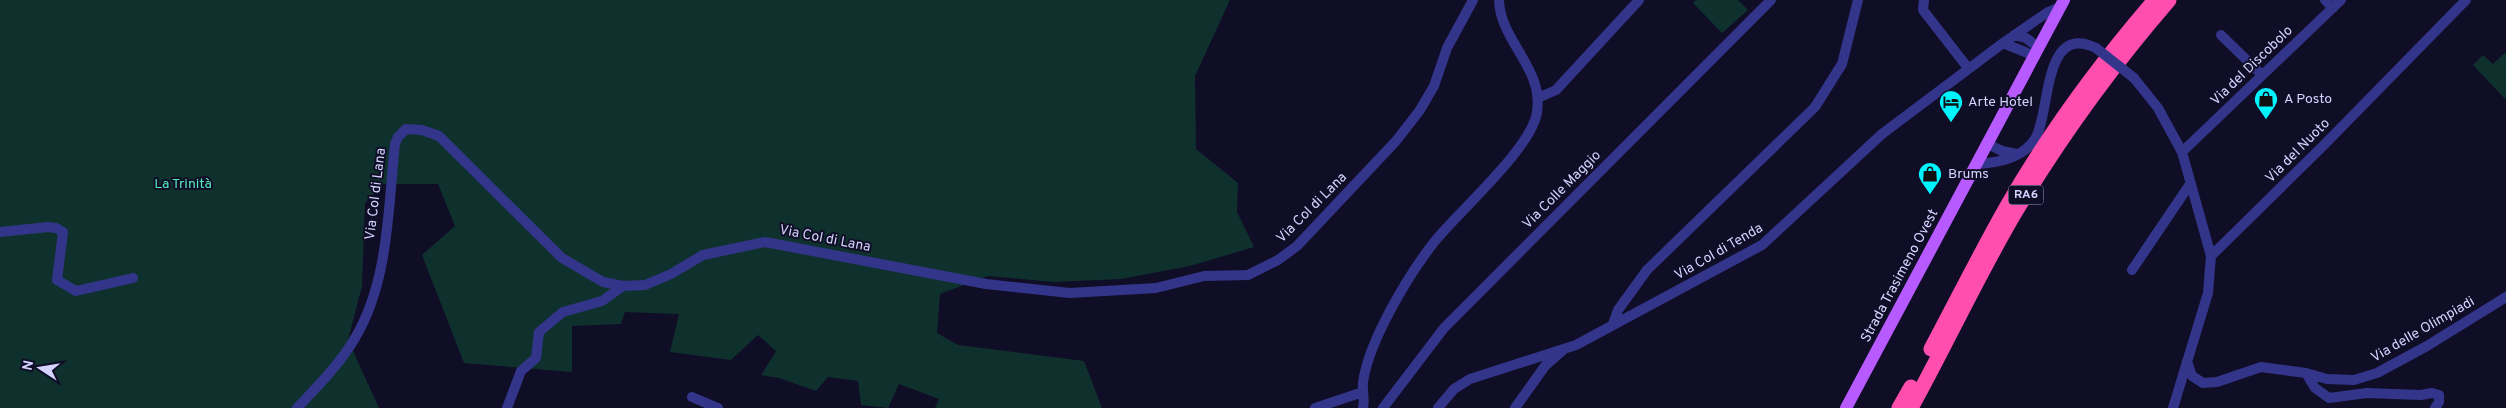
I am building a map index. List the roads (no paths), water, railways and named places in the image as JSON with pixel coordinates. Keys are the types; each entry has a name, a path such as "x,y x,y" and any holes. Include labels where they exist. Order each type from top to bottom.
{"highway":[{"name":"RA6","path":"1900,408 2001,216 2031,167 2081,93 2155,0"},
{"name":"RA6","path":"1911,408 2015,213 2042,170 2090,98 2169,0"}],"main road":[{"name":"Strada Trasimeno Ovest","path":"1846,408 2062,4"}],"street":[{"name":"Via Col di Lana","path":"297,408 344,355 356,336 373,298 382,268 395,144 398,137 406,129 422,130 439,136 562,258 603,282 623,286 645,285 671,274 704,256 765,242 986,284 1070,293 1156,288 1204,276 1248,275 1278,260 1298,246 1396,141 1420,110 1434,86 1447,48 1473,0"},
{"path":"1363,408 1363,383 1369,359 1405,286 1435,241 1473,201 1531,131 1537,113 1538,98 1533,75 1499,13 1499,0"},
{"path":"1538,98 1556,90 1639,0"},
{"name":"Via Colle Maggio","path":"1383,408 1444,328 1770,0"},
{"path":"1612,324 1618,310 1647,270 1815,107 1842,64 1858,0"},
{"path":"1924,0 1923,10 1968,68"},
{"name":"Via del Discobolo","path":"2182,152 2262,75 2329,4 2341,0"},
{"name":"Via del Nuoto","path":"2211,256 2330,140 2466,0"},
{"name":"Via Col di Tenda","path":"1438,408 1454,389 1470,379 1487,371 1565,349 1660,301 1762,245 1866,147 2003,42 2062,4"},
{"path":"2014,35 2026,38 2037,52"},
{"path":"2221,35 2262,75"},
{"path":"2003,42 2037,52"},
{"path":"1977,164 1998,162 2017,154 2035,139 2040,128 2057,56 2068,46 2086,43 2096,48 2134,78 2158,108 2182,152 2211,256 2208,293 2173,408"},
{"path":"1988,144 2002,151 2017,154"},
{"path":"2132,270 2190,184"},
{"path":"0,232 48,227 56,228 62,232 57,280 76,291 133,278"},
{"path":"507,408 521,371 536,358 540,332 563,312 602,301 623,286"},
{"name":"Via delle Olimpiadi","path":"2188,360 2192,376 2203,383 2217,382 2260,367 2306,373 2327,379 2354,380 2377,373 2427,346 2506,297"},
{"path":"1515,408 1545,366 1565,349"},
{"path":"2306,373 2315,388 2329,398 2367,393 2421,395 2432,393 2439,395 2439,402 2436,408"},
{"path":"1315,408 1364,392"},
{"path":"692,397 718,408"}],"place":[{"name":"A Posto","path":"2266,120"},
{"name":"Arte Hotel","path":"1951,123"},
{"name":"Brums","path":"1930,195"}],"park label":[{"name":"La Trinità","path":"183,184"}]}
